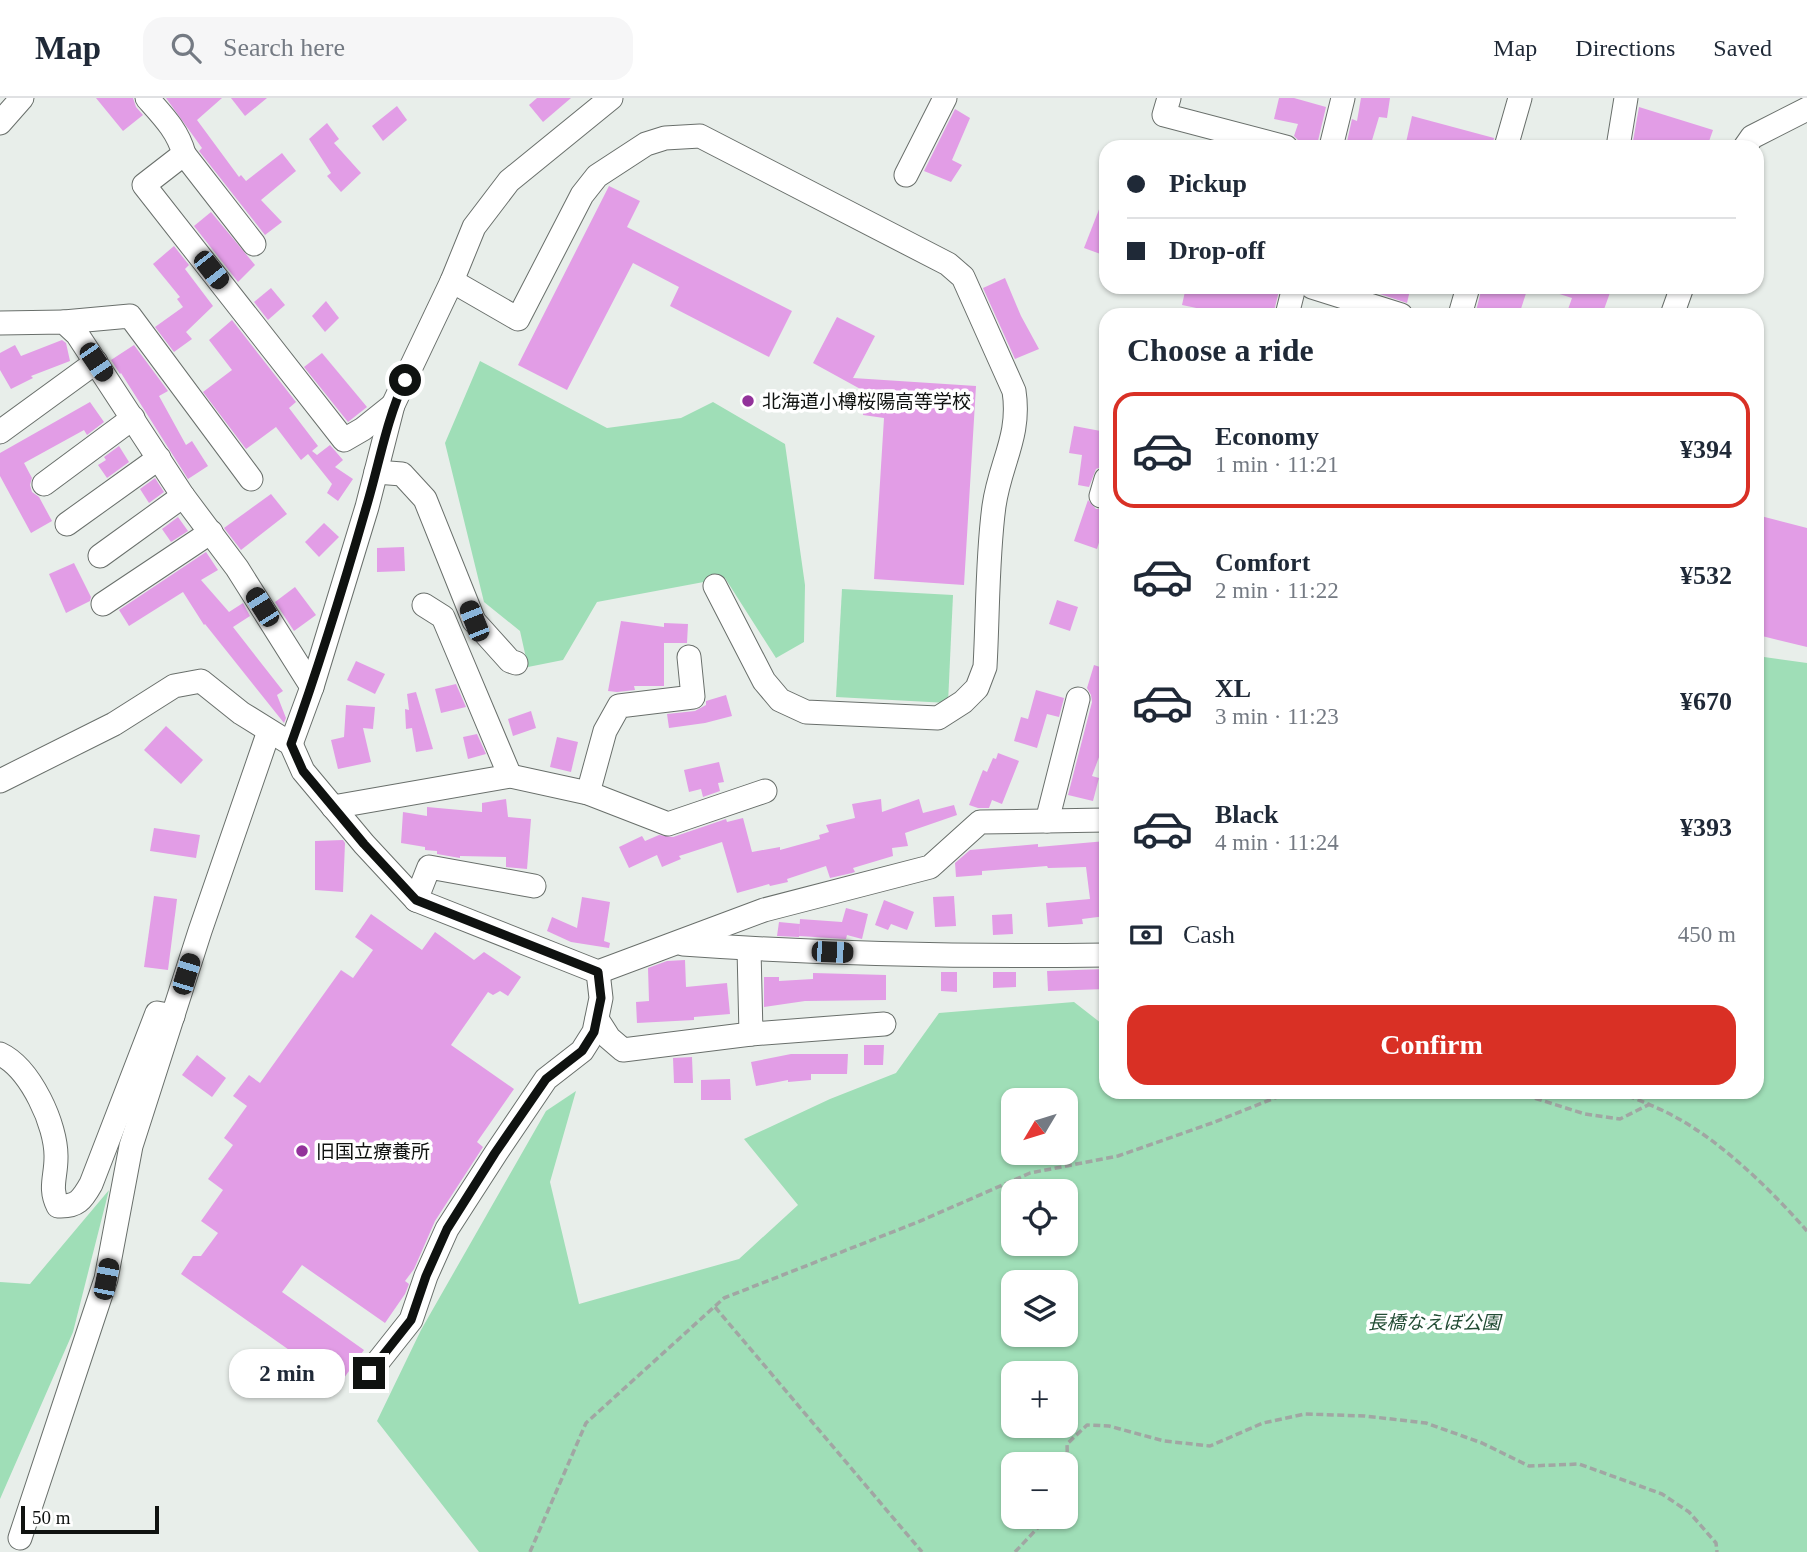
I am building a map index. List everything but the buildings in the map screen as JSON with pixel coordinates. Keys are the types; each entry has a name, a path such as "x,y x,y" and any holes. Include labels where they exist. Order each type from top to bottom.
{"street":[{"path":"0,123 22,98"},
{"path":"291,744 312,687 376,472 393,405 452,281 474,227 509,181 611,98"},
{"path":"906,175 945,98"},
{"path":"1169,98 1164,115 1259,140"},
{"path":"1333,140 1343,98"},
{"path":"1508,140 1520,98"},
{"path":"1619,140 1626,98"},
{"path":"162,103 184,155 254,244"},
{"path":"1750,140 1807,109"},
{"path":"452,281 518,319 582,195 597,176 646,144 665,138 700,136 948,264 963,277 1014,391 1017,411 1013,438 994,504 985,667 976,688 963,702 938,718 806,712 780,701 764,681 715,586"},
{"path":"184,155 144,185 344,440 393,405"},
{"path":"1334,294 1379,308"},
{"path":"0,323 64,322 130,316 251,480"},
{"path":"64,322 77,334 183,496 237,568 312,687"},
{"path":"0,432 96,362"},
{"path":"44,484 133,418"},
{"path":"67,524 159,458"},
{"path":"376,472 402,474 425,499 474,621 510,661 516,663"},
{"path":"100,556 183,496"},
{"path":"103,604 211,532"},
{"path":"424,606 443,617 510,776"},
{"path":"588,793 605,731 619,706 693,697 689,657"},
{"path":"0,781 114,724 174,686 201,681 241,713 291,744 303,771 364,844 416,900 598,972 764,910 930,867 980,822 1099,820"},
{"path":"1047,821 1078,699"},
{"path":"20,1538 106,1279 131,1146 269,731"},
{"path":"333,807 510,776 588,793 668,824 765,791"},
{"path":"416,900 429,867 534,886"},
{"path":"673,943 749,949 971,957 1099,955"},
{"path":"749,949 751,1034"},
{"path":"369,1373 411,1320 426,1276 447,1229 495,1153 546,1079 582,1051 594,1032 601,998 598,972"},
{"path":"0,1054 12,1060 46,1111 57,1155 51,1193 58,1206 70,1206 83,1198 91,1184 158,1013 173,1016"},
{"path":"597,1019 609,1038 623,1050 751,1034 884,1024"}],"path":[{"path":"530,1552 586,1423 724,1298 918,1222 1030,1172 1118,1156 1272,1099"},
{"path":"1537,1099 1585,1114 1620,1119 1650,1104"},
{"path":"1637,1099 1679,1118 1712,1142 1774,1194 1807,1231"},
{"path":"715,1307 922,1552"},
{"path":"1067,1452 1067,1444 1087,1425 1108,1426 1164,1441 1210,1446 1263,1423 1305,1414 1365,1416 1426,1423 1482,1443 1530,1466 1579,1464 1662,1494 1689,1512 1716,1543 1717,1552"},
{"path":"1015,1552 1037,1529"}],"green space":[{"path":"480,361 607,428 681,418 713,402 785,444 805,585 804,642 776,658 725,578 597,602 563,660 528,667 520,631 484,602 445,443"},
{"path":"842,589 953,595 948,703 836,697"},
{"name":"長橋なえぼ公園","path":"1764,657 1807,663 1807,1552 479,1552 377,1421 421,1330 546,1111 576,1091 550,1182 579,1304 739,1259 798,1205 744,1139 830,1099 896,1073 939,1013 1074,1002 1099,1022 1099,1099 1764,1099"},
{"path":"109,1190 73,1332 0,1499 0,1282 30,1284"}],"place":[{"name":"北海道小樽桜陽高等学校","path":"748,401"},
{"name":"旧国立療養所","path":"302,1151"}],"route":[{"path":"369,1373 411,1320 426,1276 447,1229 495,1153 546,1079 582,1051 594,1032 601,998 598,972 416,900 364,844 303,771 291,744 312,687 367,507 393,405 405,380"}]}
